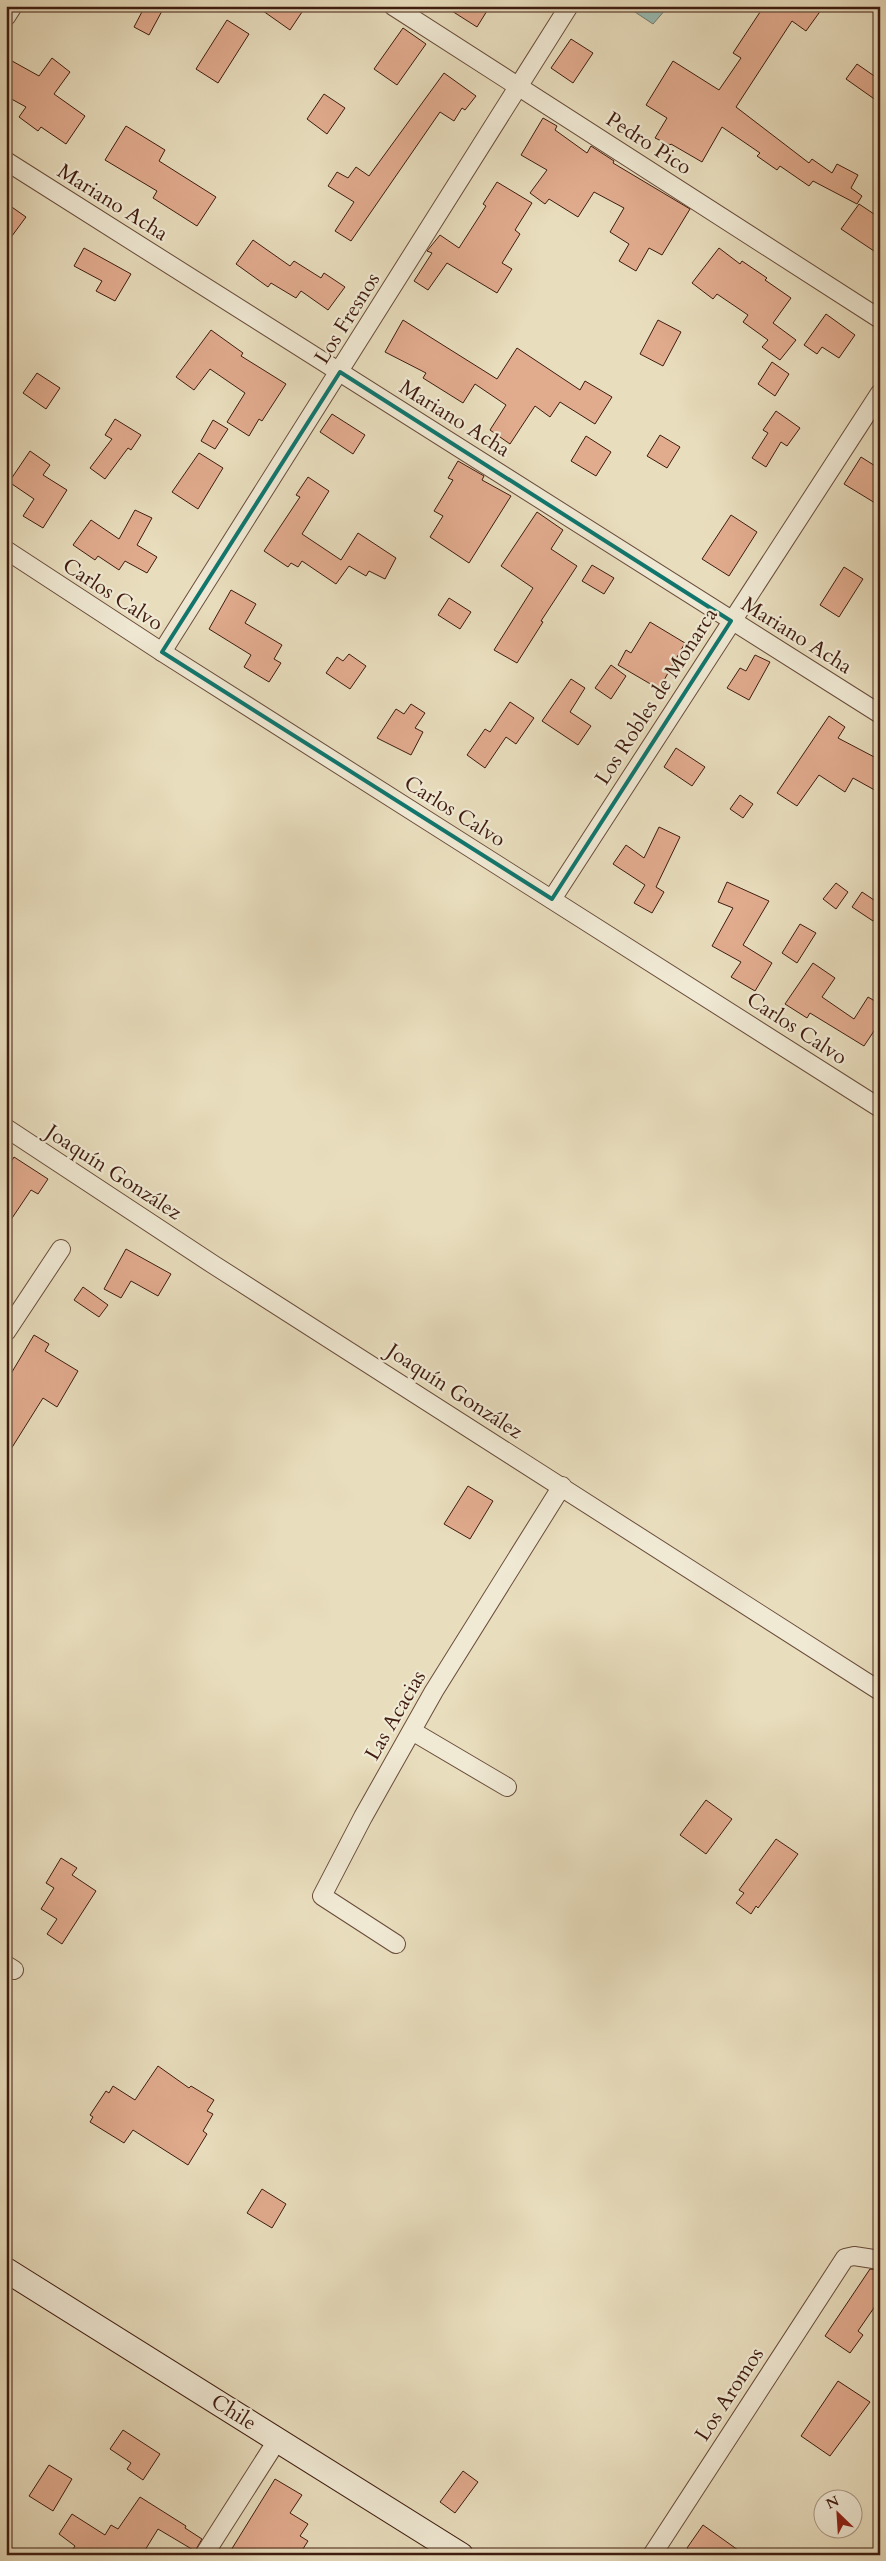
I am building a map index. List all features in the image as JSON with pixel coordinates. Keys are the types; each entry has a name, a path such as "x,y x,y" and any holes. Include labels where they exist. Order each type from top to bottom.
{"street":[{"path":"6,17 13,6"},
{"name":"Pedro Pico","path":"393,6 880,319"},
{"name":"Los Fresnos","path":"162,652 569,6"},
{"name":"Mariano Acha","path":"6,161 880,714"},
{"name":"Los Robles de Monarca","path":"552,899 880,393"},
{"name":"Carlos Calvo","path":"6,550 162,652 880,1108"},
{"name":"Joaquín González","path":"6,1128 214,1265 880,1691"},
{"path":"6,1332 60,1249"},
{"name":"Las Acacias","path":"396,1944 322,1896 434,1691 562,1486"},
{"path":"412,1731 507,1787"},
{"name":"Los Aromos","path":"652,2555 844,2258 854,2256 880,2260"},
{"name":"Chile","path":"6,2270 461,2555"},
{"path":"204,2555 278,2439"}],"highlighted area":[{"path":"340,372 731,621 552,899 162,652"}],"water":[{"path":"626,6 660,6 666,9 653,24"}],"building":[{"path":"145,6 153,6 162,11 149,35 134,27"},
{"path":"256,6 306,6 290,30"},
{"path":"444,6 490,6 477,27"},
{"path":"764,6 824,6 806,31 792,21 736,107 809,163 812,159 832,173 837,164 858,175 851,188 862,196 857,204 813,181 809,186 780,166 777,170 757,156 760,153 722,127 702,162 671,144 655,138 667,118 646,105 673,61 719,90 741,58 733,53"},
{"path":"227,20 249,34 218,83 196,69"},
{"path":"403,28 426,44 397,85 374,69"},
{"path":"571,39 593,53 573,83 551,68"},
{"path":"52,58 70,72 54,94 85,116 66,144 41,127 38,131 19,117 26,107 6,96 6,71 12,61 39,76"},
{"path":"857,64 880,80 880,103 846,79"},
{"path":"444,73 476,96 465,110 462,108 454,121 440,112 351,241 335,231 354,202 328,186 337,172 348,178 356,167 369,176"},
{"path":"324,94 345,108 327,134 307,119"},
{"path":"543,118 557,126 555,130 587,153 591,146 614,161 613,163 690,209 662,255 649,248 636,271 619,261 629,244 610,232 624,208 594,192 578,217 549,199 545,204 530,193 547,170 521,155"},
{"path":"126,126 165,150 159,161 216,197 197,226 153,198 157,191 105,160"},
{"path":"497,182 532,203 515,230 520,234 502,263 512,269 497,293 447,263 428,290 414,281 432,253 427,251 440,235 459,248 486,206 483,204"},
{"path":"6,203 26,217 6,244"},
{"path":"859,204 880,218 880,255 841,229"},
{"path":"253,240 290,266 294,261 321,278 324,273 345,287 328,310 301,291 296,298 271,283 268,287 236,264"},
{"path":"84,248 131,274 115,301 96,291 102,281 74,266"},
{"path":"719,248 740,264 742,261 767,278 765,280 791,298 773,323 796,340 780,360 762,347 768,340 743,322 748,315 717,294 713,299 692,283"},
{"path":"826,314 855,335 839,358 822,347 817,354 804,345"},
{"path":"403,320 497,379 517,348 580,390 585,381 612,397 595,424 560,402 550,417 535,406 510,444 490,430 506,405 475,384 463,403 423,378 426,373 385,352"},
{"path":"658,320 681,332 663,366 640,354"},
{"path":"211,330 243,353 241,356 286,384 262,421 259,419 249,436 227,422 245,393 210,369 194,390 176,377"},
{"path":"772,362 789,374 775,396 758,384"},
{"path":"37,373 60,388 46,409 23,393"},
{"path":"776,411 800,428 787,446 781,442 766,467 752,458 768,433 763,430"},
{"path":"332,414 365,435 353,454 320,432"},
{"path":"115,419 141,435 131,450 128,448 105,479 90,468 112,439 105,435"},
{"path":"213,420 228,429 215,449 201,441"},
{"path":"660,435 680,447 667,468 647,456"},
{"path":"586,436 611,452 596,476 571,461"},
{"path":"30,451 50,465 43,475 67,490 43,528 23,516 34,499 9,482"},
{"path":"199,453 223,468 198,509 172,492"},
{"path":"861,457 880,469 880,506 844,484"},
{"path":"458,461 484,476 482,480 511,496 469,563 430,537 443,516 434,511 453,480 448,478"},
{"path":"308,477 329,491 302,534 341,560 358,533 396,558 385,579 369,571 366,576 349,566 336,584 302,561 298,567 291,563 288,567 264,551 300,497 296,495"},
{"path":"135,510 152,518 137,545 157,557 147,573 125,561 119,570 98,556 95,560 73,545 91,520 119,539"},
{"path":"537,512 563,530 551,549 577,566 541,621 543,622 517,663 494,650 533,588 501,566"},
{"path":"731,515 757,532 729,576 702,559"},
{"path":"592,565 614,578 604,594 582,581"},
{"path":"844,567 863,579 839,617 820,605"},
{"path":"231,590 256,604 245,623 282,645 274,659 281,663 269,682 244,667 251,655 209,629"},
{"path":"449,598 471,612 460,629 438,615"},
{"path":"650,622 685,643 659,689 618,665 626,650 631,653"},
{"path":"349,654 366,666 350,689 326,673 337,657 343,661"},
{"path":"755,655 770,662 749,700 727,688 740,668 746,671"},
{"path":"611,665 626,676 611,699 595,688"},
{"path":"571,679 585,688 570,712 591,726 578,745 542,721"},
{"path":"510,702 534,718 516,744 506,737 485,768 467,755 485,729 490,732"},
{"path":"411,704 425,713 415,728 423,732 411,755 377,738 396,709 404,714"},
{"path":"829,716 845,727 838,738 880,760 880,793 853,778 845,792 819,775 797,806 777,793"},
{"path":"676,748 705,767 692,786 664,767"},
{"path":"740,795 753,804 743,818 730,809"},
{"path":"659,827 680,837 656,887 664,892 652,913 634,903 645,885 613,864 626,845 644,858"},
{"path":"727,882 769,901 743,945 772,963 755,991 731,977 741,962 712,946 733,908 718,902"},
{"path":"836,883 848,892 836,909 823,899"},
{"path":"862,892 880,904 880,912 873,921 852,907"},
{"path":"800,924 816,933 797,963 782,953"},
{"path":"813,963 835,978 822,997 854,1019 868,997 880,1004 880,1022 864,1046 810,1013 807,1018 785,1004"},
{"path":"14,1157 48,1179 38,1194 31,1190 6,1227 6,1170"},
{"path":"126,1249 171,1274 158,1296 131,1281 121,1298 104,1289"},
{"path":"83,1287 108,1305 99,1317 74,1300"},
{"path":"34,1335 49,1344 45,1351 78,1371 57,1407 43,1398 6,1457 6,1382"},
{"path":"468,1486 493,1501 470,1539 444,1524"},
{"path":"706,1800 732,1819 706,1854 680,1835"},
{"path":"776,1839 798,1854 758,1908 756,1906 751,1914 736,1903 744,1893 739,1890"},
{"path":"61,1858 77,1868 72,1875 96,1891 62,1944 47,1934 57,1919 41,1909 54,1888 46,1883"},
{"path":"158,2066 189,2088 191,2086 214,2100 207,2111 213,2114 203,2131 207,2134 188,2165 133,2130 124,2143 90,2122 93,2117 90,2115 106,2091 109,2093 113,2086 135,2100"},
{"path":"262,2189 286,2204 272,2228 247,2213"},
{"path":"870,2269 880,2270 880,2299 858,2331 863,2335 850,2353 825,2336"},
{"path":"838,2381 870,2402 830,2456 801,2436"},
{"path":"123,2430 160,2454 143,2480 127,2469 131,2463 110,2449"},
{"path":"49,2465 72,2479 53,2511 29,2496"},
{"path":"463,2471 478,2482 455,2513 440,2502"},
{"path":"275,2479 302,2495 290,2513 308,2524 300,2536 308,2541 299,2555 228,2555"},
{"path":"140,2497 186,2526 185,2528 202,2539 195,2551 158,2529 142,2555 69,2555 75,2546 59,2534 72,2514 105,2535 111,2525 118,2529"},
{"path":"703,2525 745,2555 696,2555 687,2548"}]}
